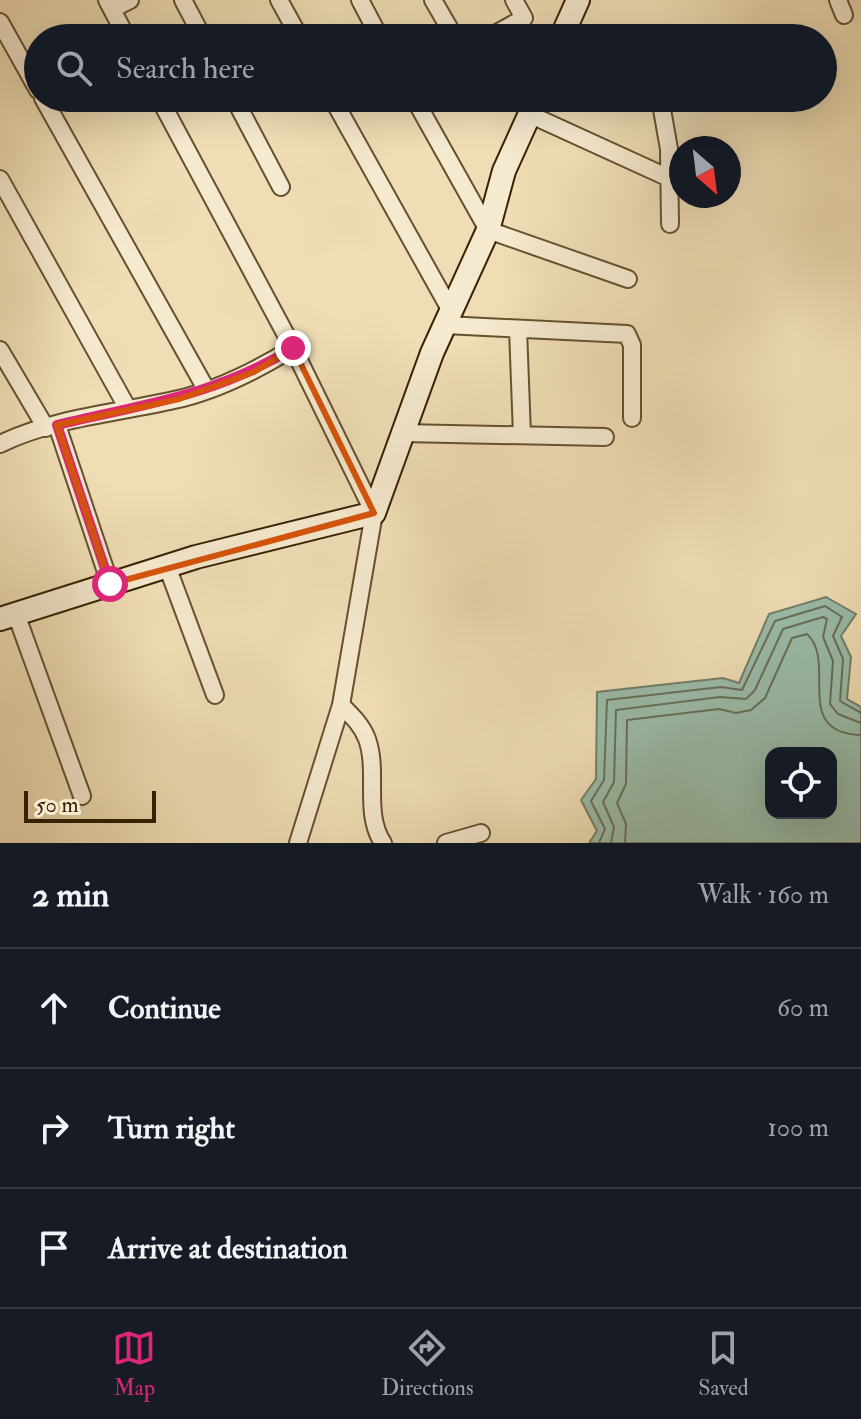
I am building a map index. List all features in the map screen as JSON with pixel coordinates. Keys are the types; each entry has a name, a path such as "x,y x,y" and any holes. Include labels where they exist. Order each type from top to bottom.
{"street":[{"path":"120,24 109,4 130,0"},
{"path":"183,0 196,24"},
{"path":"279,0 292,24"},
{"path":"360,0 373,24"},
{"path":"433,0 447,24"},
{"path":"513,24 524,18 514,0"},
{"path":"567,24 578,0"},
{"path":"0,22 24,65"},
{"path":"51,112 206,389"},
{"path":"167,112 293,348 374,513"},
{"path":"241,112 281,187"},
{"path":"339,112 448,318"},
{"path":"422,112 488,230 628,279"},
{"path":"298,843 341,705 374,513 448,318 488,230 504,171 532,112"},
{"path":"544,112 669,178 668,137 663,112"},
{"path":"0,179 128,409"},
{"path":"670,208 670,224"},
{"path":"448,318 518,329 627,334 632,345 632,418"},
{"path":"518,329 522,435"},
{"path":"0,444 25,432 179,399 254,372 293,348"},
{"path":"0,350 51,427 110,584"},
{"path":"402,433 605,437"},
{"path":"82,796 8,617 285,532 374,513"},
{"path":"167,566 215,695"},
{"path":"341,705 357,721 369,746 374,823 383,843"},
{"path":"446,843 481,833"}],"highlighted area":[{"path":"293,348 374,513 110,584 57,425 179,399 254,372"}],"water":[{"path":"826,597 856,614 841,636 851,657 847,699 861,707 861,843 589,843 597,831 581,800 596,779 597,692 723,678 739,683 769,614"}],"route":[{"path":"110,584 57,425 179,399 254,372 293,348"}]}
